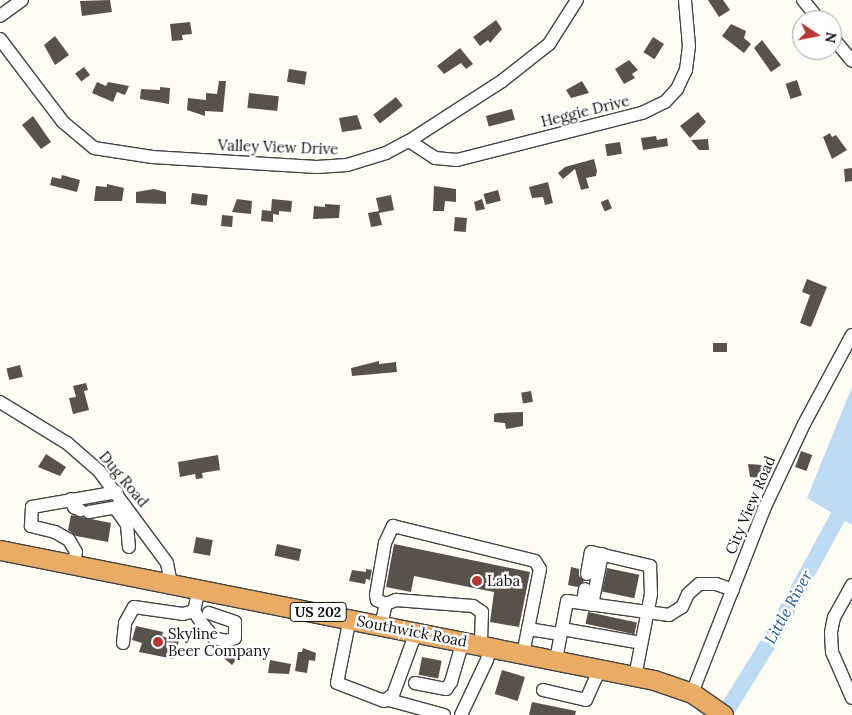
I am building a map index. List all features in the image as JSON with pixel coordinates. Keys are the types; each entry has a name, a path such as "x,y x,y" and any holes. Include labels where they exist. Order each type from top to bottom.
{"highway":[{"name":"Southwick Road","path":"0,550 171,582 600,669 635,677 698,697"},
{"name":"US 202","path":"698,697 723,715"}],"street":[{"path":"0,16 22,0"},
{"name":"Valley View Drive","path":"0,40 63,122 94,148 152,157 317,167 347,165 386,153 409,141 502,81 549,44 577,0"},
{"name":"Heggie Drive","path":"409,141 435,158 457,160 642,113 665,102 677,90 686,70 689,46 685,0"},
{"path":"803,0 811,10"},
{"path":"842,48 852,61"},
{"name":"City View Road","path":"698,697 733,590 764,509 804,424 852,335"},
{"name":"Dug Road","path":"0,402 74,448 117,492 121,507 167,562 171,582"},
{"path":"74,564 76,552 69,540 55,532 34,528 30,523 33,506 117,492"},
{"path":"71,499 74,507 84,511 121,507 127,525 129,547"},
{"path":"461,715 487,660 482,612 473,606 406,599 386,604 377,600 376,596 390,530 400,527 539,563 523,654"},
{"path":"587,574 596,553"},
{"path":"587,604 596,553"},
{"path":"596,553 650,566 652,594 646,613 635,677"},
{"path":"556,660 567,600 646,613 669,614 682,607 688,594 699,584 716,584 733,590"},
{"path":"852,585 834,616 831,633 832,652 852,698"},
{"path":"585,588 587,604"},
{"path":"123,643 125,623 134,607 201,615 207,590"},
{"path":"382,625 386,604"},
{"path":"350,618 337,683 384,701 390,700 444,715"},
{"path":"528,629 561,631 641,643"},
{"path":"390,700 416,632"},
{"path":"415,683 446,688 451,682 463,641"},
{"path":"543,690 586,700 600,669"}],"water":[{"path":"852,387 852,525 807,498"}],"building":[{"path":"110,0 112,12 82,16 80,1"},
{"path":"708,0 723,0 730,10 719,17"},
{"path":"496,20 502,29 490,43 488,40 480,46 473,37"},
{"path":"190,22 192,34 182,35 183,40 172,41 170,24"},
{"path":"731,24 746,31 744,38 751,44 744,53 722,36"},
{"path":"55,36 69,55 55,65 44,45"},
{"path":"653,37 664,44 654,59 643,52"},
{"path":"762,40 781,65 771,72 754,48"},
{"path":"460,48 473,64 466,69 461,63 444,74 437,66"},
{"path":"629,60 638,70 632,74 635,78 624,84 615,69"},
{"path":"84,67 90,75 81,82 75,74"},
{"path":"289,69 307,72 305,85 287,82"},
{"path":"797,80 802,95 791,99 786,84"},
{"path":"219,81 226,81 223,112 205,111 205,116 187,110 188,98 206,100 206,93 217,94"},
{"path":"582,81 589,93 571,98 566,90"},
{"path":"97,82 106,86 108,82 129,86 125,95 117,92 113,102 92,93"},
{"path":"160,87 170,88 169,104 140,99 141,89 160,90"},
{"path":"249,93 279,96 277,111 247,108"},
{"path":"396,97 403,106 380,124 373,115"},
{"path":"512,109 515,120 489,127 486,116"},
{"path":"698,112 706,122 690,138 680,126"},
{"path":"357,115 362,129 342,132 339,118"},
{"path":"33,116 51,142 41,149 22,125"},
{"path":"830,133 832,137 836,135 847,150 832,159 823,137"},
{"path":"656,136 657,140 667,138 668,146 643,150 641,138"},
{"path":"708,139 709,150 699,150 691,140"},
{"path":"620,142 622,154 607,156 605,144"},
{"path":"594,159 597,171 596,176 586,178 589,188 581,190 575,169 563,179 558,173 565,167"},
{"path":"852,168 852,181 845,182 844,169"},
{"path":"62,175 80,180 77,192 50,185 52,177 61,179"},
{"path":"548,182 553,203 545,205 543,197 532,198 529,187"},
{"path":"107,184 124,188 122,201 94,201 96,186 107,187"},
{"path":"434,186 456,189 456,202 445,201 444,211 433,211"},
{"path":"154,189 166,192 166,204 136,203 136,192"},
{"path":"498,190 501,201 486,205 484,194"},
{"path":"192,193 208,195 207,206 191,204"},
{"path":"391,195 394,210 379,213 382,225 371,227 368,213 379,211 376,198"},
{"path":"237,199 252,201 251,214 232,212"},
{"path":"272,199 292,201 291,212 279,211 279,215 273,214 273,222 261,221 262,210 271,211"},
{"path":"482,199 485,209 476,211 474,202"},
{"path":"608,199 612,208 605,211 601,202"},
{"path":"325,204 340,205 339,218 313,219 314,206 325,207"},
{"path":"222,215 233,216 232,227 221,226"},
{"path":"455,217 467,218 466,232 454,231"},
{"path":"807,279 827,287 811,327 800,323 810,295 802,292"},
{"path":"713,343 727,343 727,352 713,352"},
{"path":"379,361 379,364 396,362 397,372 352,376 351,368"},
{"path":"20,365 23,377 9,380 6,368"},
{"path":"86,383 88,390 84,391 89,410 73,414 69,398 76,397 73,386"},
{"path":"531,391 533,402 523,404 521,393"},
{"path":"523,412 523,426 506,429 505,423 494,422 494,414"},
{"path":"801,451 812,455 806,471 795,467"},
{"path":"46,454 66,467 60,476 38,467"},
{"path":"218,455 220,470 202,473 203,478 196,479 195,474 180,477 178,462"},
{"path":"748,464 762,465 761,478 750,477"},
{"path":"71,515 111,523 108,542 76,536 68,530"},
{"path":"196,537 213,540 210,556 193,553"},
{"path":"277,544 301,549 299,561 275,556"},
{"path":"394,544 530,572 519,627 490,622 494,592 414,576 411,592 386,587"},
{"path":"571,567 579,569 579,576 584,581 577,587 568,585"},
{"path":"607,568 639,575 634,598 602,591"},
{"path":"366,569 372,570 370,580 366,579 365,584 349,581 352,570 366,572"},
{"path":"588,612 637,622 634,634 586,624"},
{"name":"Skyline Beer Company","path":"136,626 163,632 162,636 179,641 174,659 139,652 142,643 132,640"},
{"path":"303,648 316,653 315,661 309,660 307,673 295,671 298,652 302,652"},
{"path":"224,649 238,658 232,665 219,654"},
{"path":"422,657 442,661 438,678 419,675"},
{"path":"270,660 291,664 289,674 268,673"},
{"path":"502,670 525,677 518,701 495,694"},
{"path":"532,702 576,711 575,715 529,715"}],"waterway":[{"name":"Little River","path":"724,715 774,634 845,504 852,501"}],"place":[{"name":"Laba","path":"477,581"},
{"name":"Skyline Beer Company","path":"158,642"}]}
